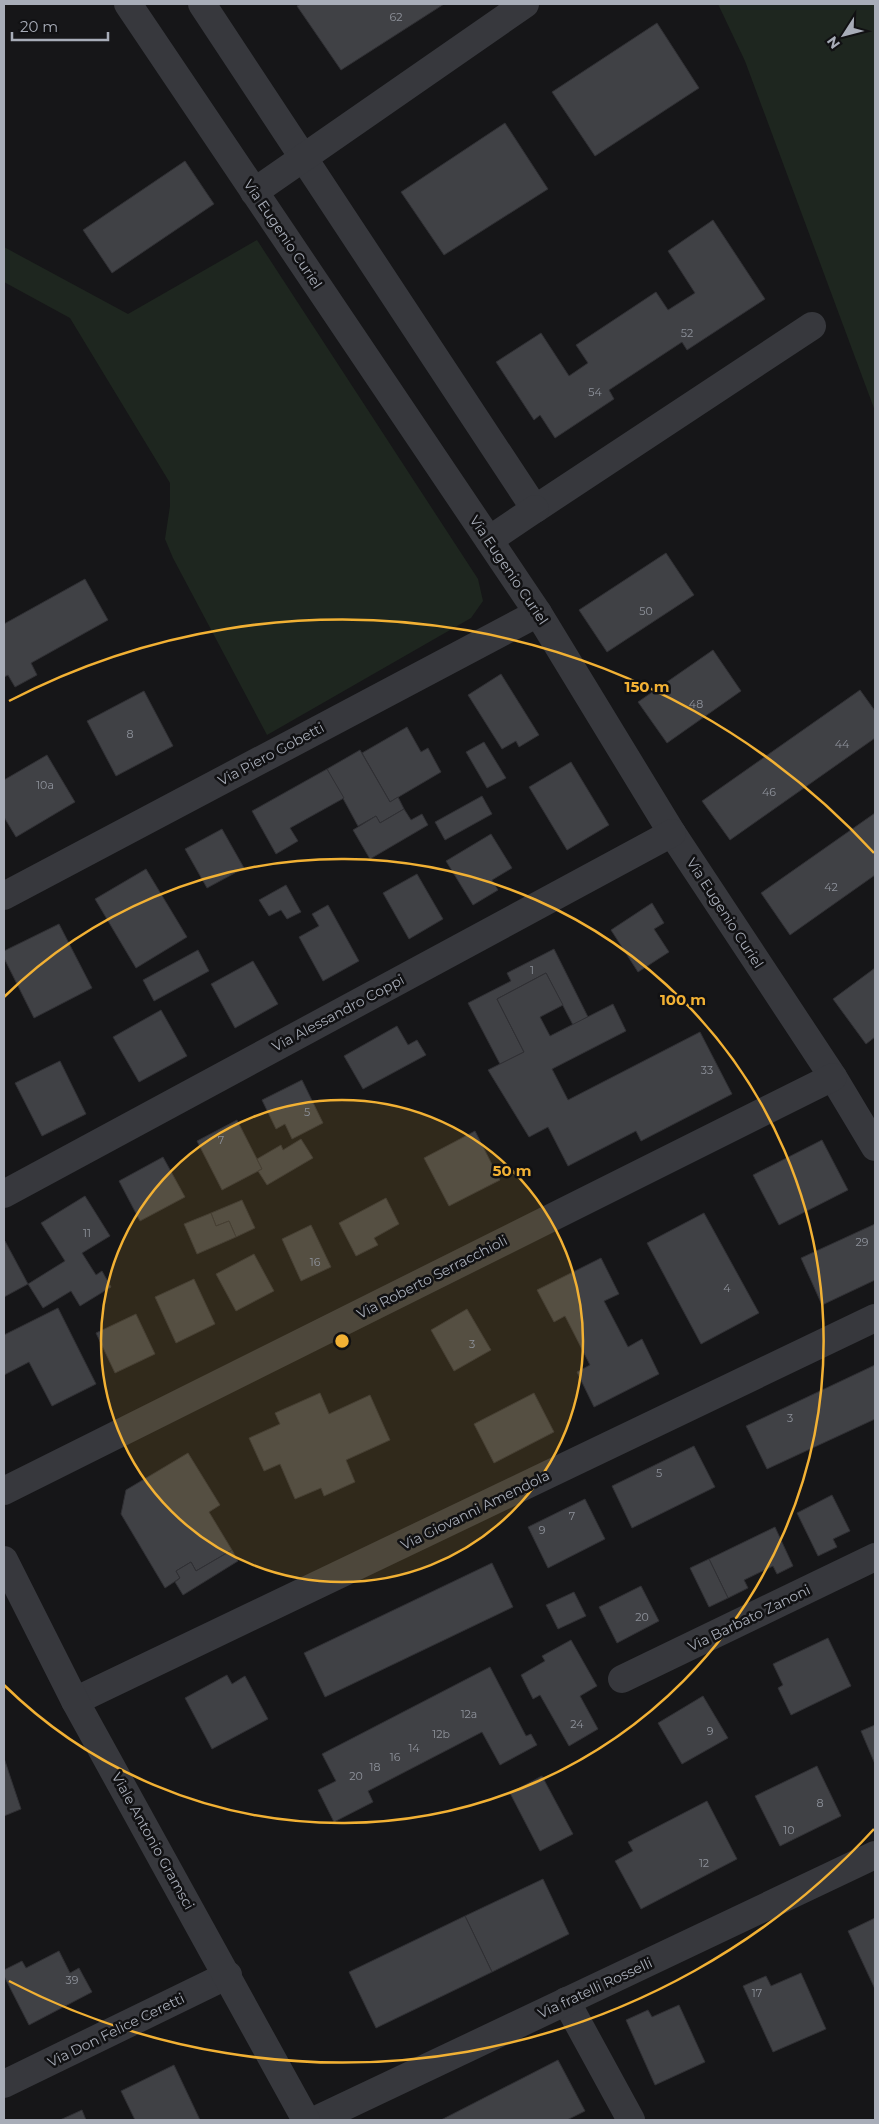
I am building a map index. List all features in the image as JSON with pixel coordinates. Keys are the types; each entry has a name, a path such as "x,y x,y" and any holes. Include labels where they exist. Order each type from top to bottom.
{"street":[{"name":"Via Eugenio Curiel","path":"128,4 538,613 672,833 833,1077 875,1147"},
{"path":"202,4 535,509"},
{"path":"254,192 525,4"},
{"path":"489,540 812,326"},
{"name":"Via Piero Gobetti","path":"4,896 538,613"},
{"name":"Via Alessandro Coppi","path":"4,1194 672,833"},
{"name":"Via Roberto Serracchioli","path":"4,1491 833,1077"},
{"name":"Via Giovanni Amendola","path":"75,1702 875,1318"},
{"name":"Via Barbato Zanoni","path":"622,1679 875,1557"},
{"name":"Viale Antonio Gramsci","path":"4,1560 75,1702 228,1975 306,2120"},
{"name":"Via fratelli Rosselli","path":"316,2120 875,1855"},
{"name":"Via Don Felice Ceretti","path":"4,2084 228,1975"},
{"path":"566,2002 631,2120"}],"shaded area":[{"path":"718,4 875,4 875,411 745,61"},
{"path":"257,240 478,579 483,601 471,618 267,735 173,558 165,539 170,506 170,483 70,318 4,282 4,247 128,314"}],"building":[{"path":"301,4 444,4 341,70 297,6"},
{"path":"657,23 699,88 595,156 552,92"},
{"path":"505,123 548,189 444,255 401,192"},
{"path":"185,161 214,204 112,273 83,230"},
{"path":"713,220 765,299 687,350 682,342 609,390 614,399 555,438 540,415 534,420 496,362 541,333 569,376 588,363 576,345 656,292 668,310 695,293 668,251"},
{"path":"666,553 694,595 607,652 579,610"},
{"path":"85,579 108,620 31,663 37,675 15,687 8,675 4,677 4,624"},
{"path":"713,650 741,691 667,743 638,702"},
{"path":"501,674 539,735 519,747 516,741 502,749 468,695"},
{"path":"860,690 875,711 875,738 730,840 702,801"},
{"path":"144,691 173,746 116,776 87,721"},
{"path":"407,727 421,752 428,748 441,772 390,802 362,753"},
{"path":"484,742 506,778 487,788 466,752"},
{"path":"360,750 390,802 398,797 404,809 380,823 376,816 358,826 327,769"},
{"path":"47,755 75,802 16,837 4,817 4,780"},
{"path":"571,762 609,825 567,850 529,787"},
{"path":"327,769 344,798 290,828 298,841 276,854 252,811"},
{"path":"482,796 492,814 445,840 435,822"},
{"path":"404,809 411,820 422,814 428,825 370,859 353,830 376,816 380,823"},
{"path":"875,813 875,875 790,935 761,893"},
{"path":"222,829 244,868 207,888 185,849"},
{"path":"491,834 512,868 492,880 498,890 473,905 446,861"},
{"path":"146,869 187,937 136,968 95,899"},
{"path":"417,874 443,919 409,939 383,893"},
{"path":"286,885 301,912 287,919 281,910 269,916 259,900"},
{"path":"652,903 664,923 654,929 669,952 638,972 611,930"},
{"path":"328,905 359,961 323,981 299,937 319,926 312,914"},
{"path":"59,924 92,988 34,1018 4,958 4,951"},
{"path":"554,949 588,1017 573,1025 546,973 497,999 524,1052 500,1064 468,1003 511,981 507,973"},
{"path":"198,950 209,971 154,1001 143,980"},
{"path":"253,961 278,1004 235,1028 211,984"},
{"path":"875,968 875,1037 866,1044 833,999"},
{"path":"546,973 563,1005 540,1017 550,1036 613,1004 626,1031 552,1069 568,1100 700,1032 732,1094 641,1141 636,1131 568,1166 548,1127 529,1137 488,1070 524,1052 497,999"},
{"path":"161,1010 187,1056 139,1082 113,1037"},
{"path":"397,1026 408,1045 417,1040 426,1055 363,1089 344,1056"},
{"path":"60,1061 86,1114 42,1136 15,1083"},
{"path":"302,1080 323,1123 292,1139 285,1124 276,1129 262,1100"},
{"path":"237,1120 262,1169 222,1190 197,1141"},
{"path":"475,1131 500,1180 449,1206 424,1158"},
{"path":"301,1139 313,1158 267,1185 258,1171 262,1169 257,1159 281,1145 283,1150"},
{"path":"822,1140 848,1190 779,1225 753,1175"},
{"path":"163,1157 185,1197 140,1221 119,1181"},
{"path":"85,1196 110,1236 82,1253 96,1275 102,1271 111,1287 80,1306 71,1291 43,1308 28,1284 65,1261 41,1223"},
{"path":"386,1198 399,1224 374,1238 378,1245 356,1256 339,1223"},
{"path":"242,1200 255,1228 236,1237 229,1221 216,1226 211,1213"},
{"path":"211,1213 216,1226 229,1221 236,1237 197,1254 184,1224"},
{"path":"704,1213 759,1313 701,1344 647,1243"},
{"path":"875,1224 875,1280 822,1305 801,1258"},
{"path":"311,1225 331,1267 301,1281 282,1239"},
{"path":"4,1242 28,1284 4,1297"},
{"path":"254,1254 274,1291 236,1311 216,1274"},
{"path":"601,1258 619,1294 604,1301 628,1347 642,1339 659,1374 594,1407 577,1372 590,1365 565,1316 554,1322 537,1290"},
{"path":"194,1279 215,1324 176,1343 155,1297"},
{"path":"58,1308 96,1384 52,1406 29,1362 4,1375 4,1335"},
{"path":"467,1309 491,1350 454,1371 431,1330"},
{"path":"136,1314 155,1354 115,1373 96,1333"},
{"path":"875,1365 875,1419 767,1469 746,1426"},
{"path":"320,1393 329,1414 370,1395 390,1440 346,1460 355,1482 324,1496 321,1488 295,1499 280,1464 264,1471 249,1438 280,1424 275,1413"},
{"path":"534,1393 554,1432 494,1463 474,1424"},
{"path":"694,1446 715,1487 632,1528 612,1486"},
{"path":"188,1453 220,1505 209,1512 232,1550 196,1571 191,1562 176,1571 180,1578 165,1588 121,1514 126,1490"},
{"path":"832,1495 850,1531 833,1539 837,1547 818,1556 797,1513"},
{"path":"585,1499 605,1539 548,1568 528,1527"},
{"path":"775,1527 793,1566 777,1574 773,1566 744,1580 748,1588 728,1598 709,1559"},
{"path":"232,1550 238,1561 183,1595 175,1582 180,1578 176,1571 191,1562 196,1571"},
{"path":"709,1559 728,1598 709,1607 690,1568"},
{"path":"492,1563 513,1607 325,1697 304,1653"},
{"path":"641,1586 659,1621 617,1643 599,1607"},
{"path":"574,1592 586,1616 558,1629 546,1605"},
{"path":"828,1638 851,1686 791,1715 778,1688 783,1685 773,1664"},
{"path":"571,1640 597,1686 580,1696 598,1729 569,1746 540,1695 533,1699 521,1675 545,1661 542,1656"},
{"path":"490,1667 526,1736 531,1734 537,1745 500,1765 482,1732 368,1791 373,1802 334,1822 318,1790 336,1781 322,1754"},
{"path":"227,1675 232,1684 245,1676 268,1719 212,1749 185,1698"},
{"path":"703,1696 728,1738 682,1764 658,1723"},
{"path":"875,1725 875,1764 861,1731"},
{"path":"4,1758 21,1809 4,1816"},
{"path":"817,1766 841,1816 780,1846 755,1796"},
{"path":"542,1776 573,1834 540,1851 510,1793"},
{"path":"707,1801 737,1859 641,1909 615,1861 633,1851 628,1842"},
{"path":"543,1879 569,1934 492,1972 465,1916"},
{"path":"465,1916 492,1972 376,2028 349,1972"},
{"path":"875,1918 875,1989 848,1931"},
{"path":"59,1951 70,1973 79,1968 92,1992 29,2025 4,1976 4,1970 22,1961 26,1968"},
{"path":"801,1973 826,2029 773,2052 743,1986 766,1976 771,1986"},
{"path":"679,2005 705,2062 655,2085 626,2020 648,2010 652,2017"},
{"path":"558,2060 585,2111 567,2120 441,2120"},
{"path":"174,2065 200,2120 135,2120 121,2091"},
{"path":"82,2110 86,2120 60,2120"}]}
